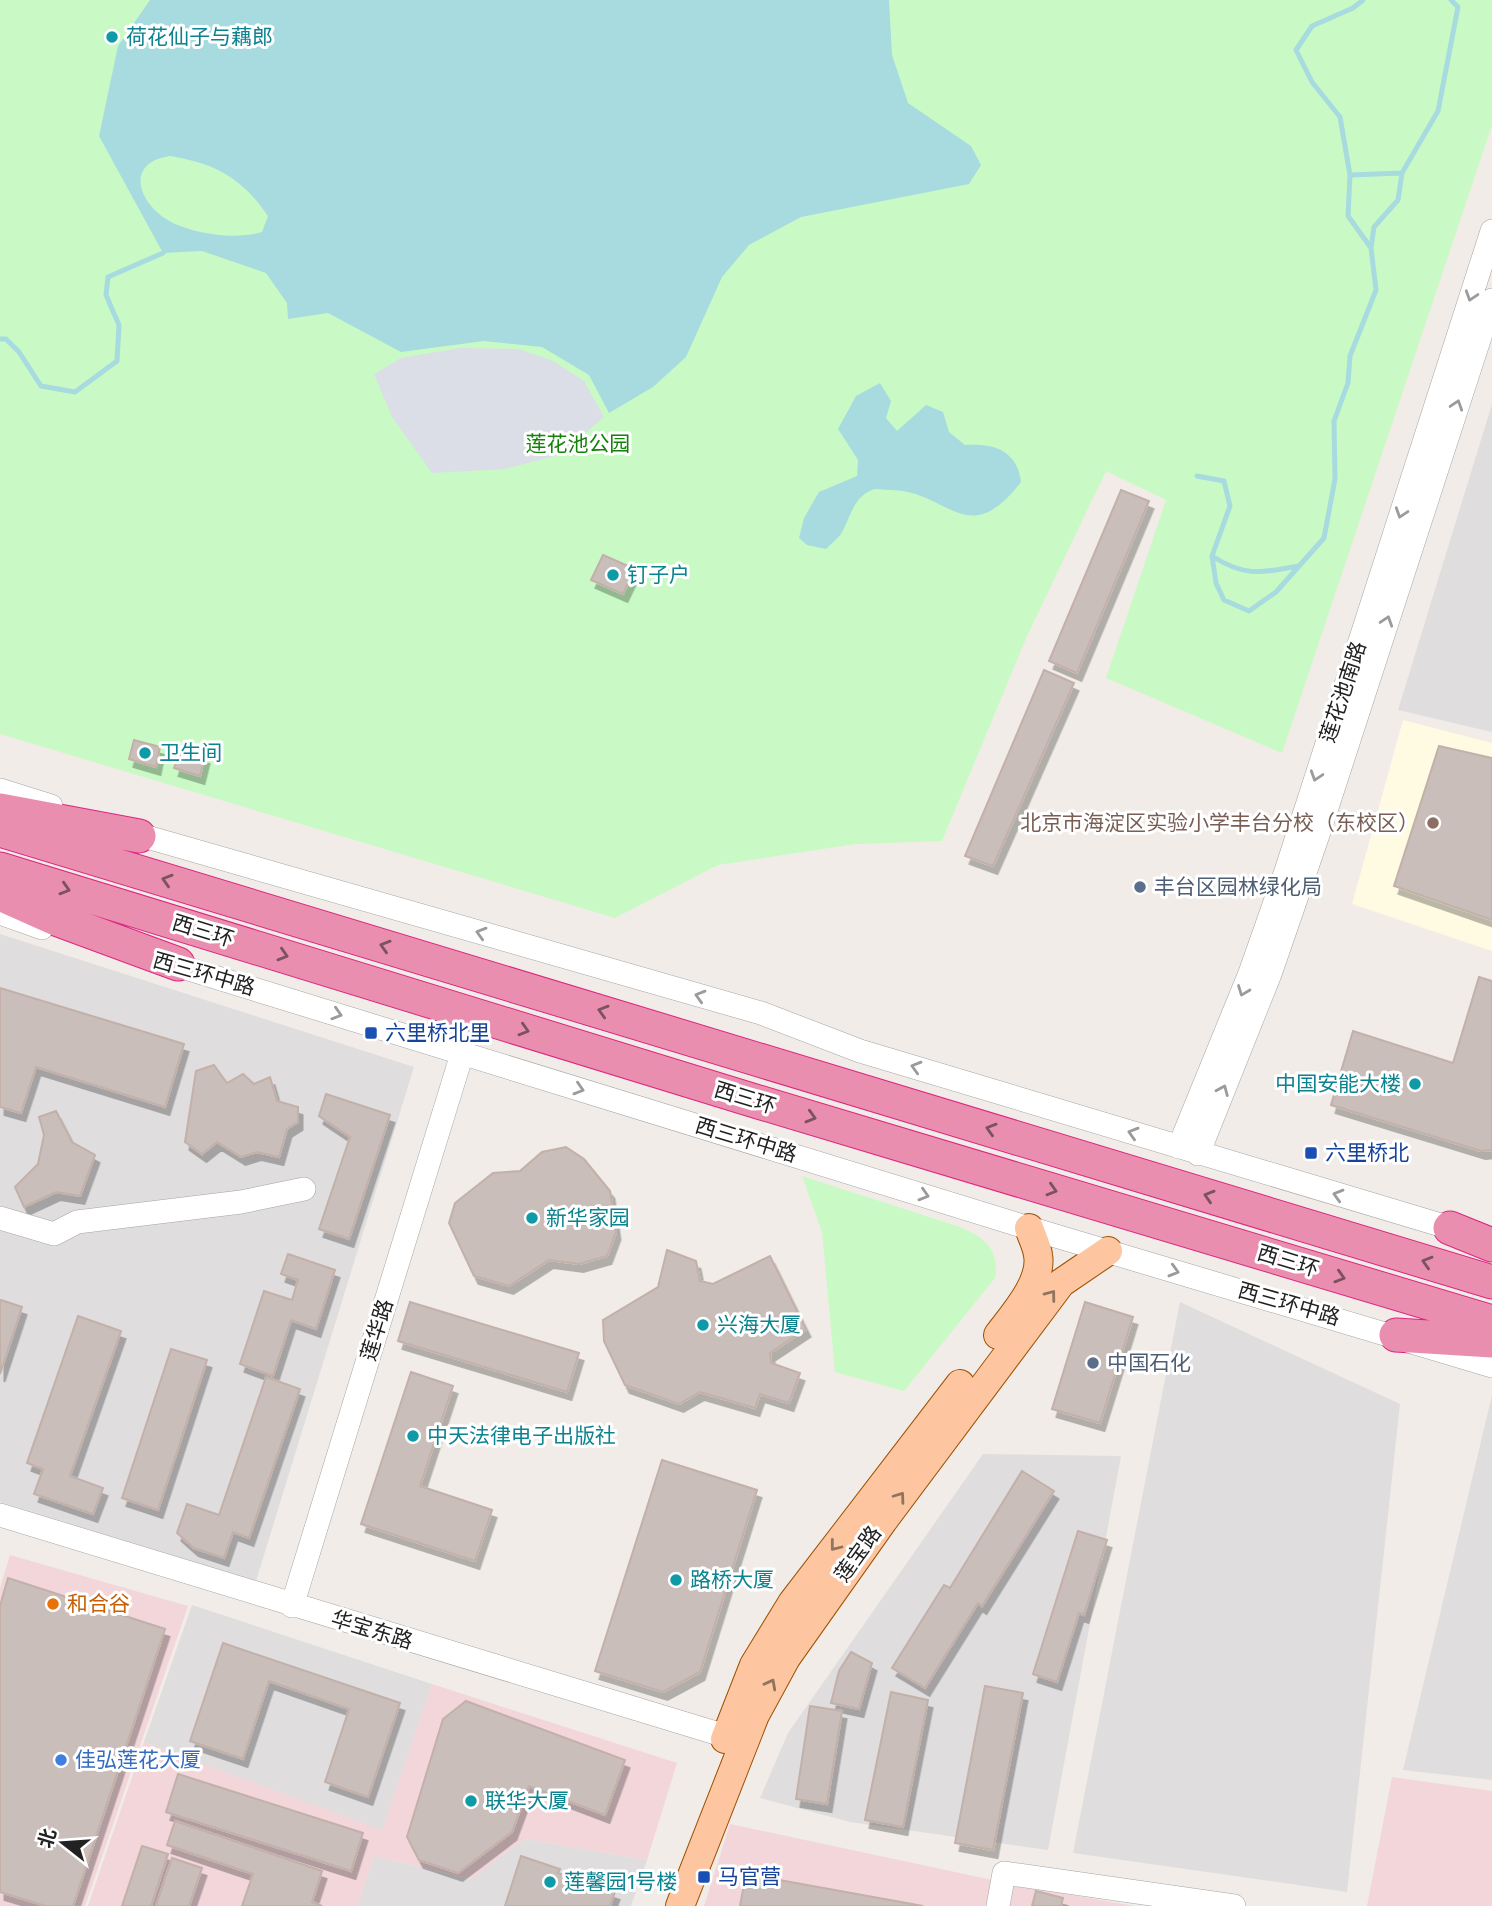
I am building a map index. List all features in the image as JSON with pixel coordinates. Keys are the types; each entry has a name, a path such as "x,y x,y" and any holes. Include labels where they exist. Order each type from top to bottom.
{"highway":[{"path":"0,810 51,817 139,836"},
{"name":"西三环","path":"0,830 1492,1282"},
{"name":"西三环","path":"0,869 755,1101 1492,1322"},
{"path":"0,894 56,919 178,964"},
{"path":"1450,1228 1492,1245"},
{"path":"1396,1335 1492,1341"}],"main road":[{"name":"莲宝路","path":"680,1906 735,1739 754,1665 792,1603 1015,1313 1030,1288 1039,1257 1029,1228"},
{"name":"莲宝路","path":"662,1906 735,1739 755,1714 792,1648 967,1407 1061,1283 1108,1251"}],"street":[{"name":"莲花池南路","path":"1189,1151 1283,881 1492,231"},
{"name":"莲花池南路","path":"1189,1151 1270,974 1320,829 1492,300"},
{"path":"0,790 105,822 139,836 761,1013 860,1051 1492,1239"},
{"name":"西三环中路","path":"0,913 97,947 178,964 1029,1228 1396,1335 1492,1366"},
{"name":"莲华路","path":"292,1606 462,1054"},
{"path":"0,1218 54,1234 77,1222 228,1203 304,1189"},
{"name":"华宝东路","path":"0,1515 735,1739"},
{"path":"998,1906 1004,1873 1234,1906"}],"shaded area":[{"path":"460,348 519,349 553,361 584,381 604,417 562,454 505,469 432,473 392,417 374,374 401,358"},
{"path":"1492,404 1492,732 1398,710"},
{"name":"北京市海淀区实验小学丰台分校（东校区）","path":"1403,720 1492,743 1492,951 1352,904"},
{"path":"0,934 414,1067 256,1581 0,1502"},
{"path":"1180,1302 1400,1404 1347,1892 1073,1853"},
{"path":"1492,1395 1492,1780 1403,1770"},
{"path":"983,1454 1121,1456 1048,1850 850,1822 760,1798 788,1733"},
{"name":"佳弘莲花大厦","path":"10,1555 188,1606 85,1906 0,1906 0,1588"},
{"path":"192,1605 432,1684 382,1831 144,1742"},
{"path":"432,1684 677,1763 647,1860 525,1839 471,1879 374,1856 357,1906 88,1906 144,1742 382,1830"},
{"path":"1392,1777 1492,1791 1492,1906 1367,1906"},
{"path":"730,1824 1020,1886 1135,1906 704,1906"},
{"path":"525,1839 647,1860 631,1906 357,1906 374,1856 470,1879"}],"green space":[{"name":"莲花池公园","path":"0,0 1492,0 1492,125 1282,753 1106,678 1166,500 1106,471 1027,636 942,841 855,844 718,865 615,918 0,734"},
{"path":"802,1176 957,1226 982,1239 992,1251 995,1278 904,1391 835,1372 822,1232"}],"water":[{"path":"150,0 889,0 892,55 908,103 971,146 981,165 969,184 801,217 749,245 722,277 686,357 653,387 609,413 589,375 542,347 484,341 401,352 328,313 288,319 287,303 266,273 202,251 163,253 99,136 118,46","holes":["170,156 226,174 248,191 268,216 262,232 240,236 203,233 171,222 160,215 144,195 141,175 155,160"]},
{"path":"880,383 891,401 886,418 897,431 926,405 943,412 949,432 965,445 994,447 1009,456 1015,462 1021,482 1002,503 986,513 971,515 909,492 874,489 860,498 841,534 826,549 807,545 799,538 804,518 819,492 857,476 858,460 838,429 856,396"}],"building":[{"path":"1121,490 1149,501 1077,673 1049,661"},
{"name":"钉子户","path":"603,555 635,569 623,594 591,580"},
{"path":"1044,670 1074,683 993,866 965,856"},
{"name":"卫生间","path":"134,740 160,747 156,767 129,759"},
{"path":"1439,746 1492,758 1492,920 1394,886"},
{"path":"180,750 205,756 200,776 174,768"},
{"name":"中国安能大楼","path":"1479,977 1492,981 1492,1150 1481,1151 1331,1105 1353,1031 1453,1063"},
{"path":"0,988 184,1044 165,1107 36,1067 21,1113 0,1107"},
{"path":"214,1065 227,1083 243,1074 254,1084 270,1077 277,1101 298,1107 298,1122 287,1129 279,1157 257,1152 241,1157 217,1142 202,1154 185,1142 196,1071"},
{"path":"326,1094 390,1115 349,1239 319,1229 350,1137 319,1116"},
{"path":"56,1111 72,1142 95,1155 80,1196 56,1192 24,1207 15,1187 38,1164 44,1135 39,1117"},
{"name":"新华家园","path":"566,1147 584,1159 610,1191 616,1232 607,1256 579,1264 549,1260 509,1286 474,1276 449,1223 455,1203 493,1173 520,1171 542,1152"},
{"name":"兴海大厦","path":"667,1250 696,1261 700,1281 713,1284 770,1256 806,1329 770,1353 771,1363 800,1373 789,1403 760,1394 755,1408 700,1392 679,1404 625,1385 604,1341 603,1320 658,1287"},
{"path":"288,1254 335,1270 316,1329 291,1320 273,1376 240,1364 264,1291 292,1300 298,1280 281,1274"},
{"path":"0,1301 22,1307 0,1374"},
{"path":"410,1302 579,1353 567,1392 398,1341"},
{"name":"中国石化","path":"1085,1302 1133,1317 1100,1423 1052,1409"},
{"path":"78,1316 121,1331 70,1476 103,1488 93,1514 34,1494 43,1469 27,1463"},
{"path":"171,1349 207,1360 158,1510 122,1498"},
{"name":"中天法律电子出版社","path":"411,1372 453,1386 420,1486 492,1510 475,1561 361,1524"},
{"path":"266,1377 300,1389 249,1538 233,1532 224,1558 194,1548 177,1533 187,1504 219,1515"},
{"name":"路桥大厦","path":"662,1460 757,1490 700,1672 663,1692 595,1671"},
{"path":"1022,1471 1054,1491 982,1606 978,1603 925,1688 892,1668 944,1585 950,1588"},
{"path":"1078,1531 1107,1540 1084,1615 1079,1613 1057,1682 1033,1674"},
{"name":"佳弘莲花大厦","path":"8,1578 165,1629 73,1906 46,1906 0,1892 0,1606"},
{"path":"223,1643 400,1703 368,1797 325,1782 349,1709 269,1681 243,1759 190,1741"},
{"path":"851,1652 872,1663 859,1709 831,1703 839,1671"},
{"path":"985,1686 1023,1693 993,1850 955,1843"},
{"path":"891,1692 928,1700 903,1827 865,1820"},
{"name":"联华大厦","path":"466,1701 625,1760 605,1815 529,1786 512,1832 458,1873 419,1860 407,1837 443,1719"},
{"path":"810,1706 842,1711 827,1804 796,1799"},
{"path":"178,1774 363,1833 351,1871 166,1812"},
{"path":"175,1821 322,1871 312,1902 322,1906 242,1906 253,1874 167,1845"},
{"path":"142,1846 168,1854 151,1906 122,1906"},
{"name":"莲馨园1号楼","path":"521,1856 560,1869 558,1873 615,1892 610,1906 505,1906"},
{"path":"172,1858 202,1868 189,1906 156,1906"},
{"path":"746,1874 923,1906 740,1906"},
{"path":"1036,1891 1063,1898 1061,1906 1032,1906"}],"waterway":[{"path":"1363,0 1353,8 1312,26 1296,50 1312,82 1340,117 1350,175 1402,173"},
{"path":"1371,248 1374,227 1398,200 1402,173 1438,111 1458,7 1451,0"},
{"path":"1197,476 1224,481 1230,506 1212,556 1216,583 1224,600 1249,611 1276,592 1324,538 1335,479 1334,421 1348,383 1350,356 1376,290 1371,248 1348,216 1350,175"},
{"path":"0,339 6,339 19,352 41,386 75,392 117,361 119,325 106,295 108,277 163,253"},
{"path":"1212,556 1223,563 1254,572 1298,566"}],"place":[{"name":"荷花仙子与藕郎","path":"112,37"},
{"name":"钉子户","path":"613,575"},
{"name":"卫生间","path":"145,753"},
{"name":"北京市海淀区实验小学丰台分校（东校区）","path":"1433,823"},
{"name":"丰台区园林绿化局","path":"1140,887"},
{"name":"六里桥北里","path":"371,1033"},
{"name":"中国安能大楼","path":"1415,1084"},
{"name":"六里桥北","path":"1311,1153"},
{"name":"新华家园","path":"532,1218"},
{"name":"兴海大厦","path":"703,1325"},
{"name":"中国石化","path":"1093,1363"},
{"name":"中天法律电子出版社","path":"413,1436"},
{"name":"路桥大厦","path":"676,1580"},
{"name":"和合谷","path":"53,1604"},
{"name":"佳弘莲花大厦","path":"61,1760"},
{"name":"联华大厦","path":"471,1801"},
{"name":"马官营","path":"704,1877"},
{"name":"莲馨园1号楼","path":"550,1882"}]}
